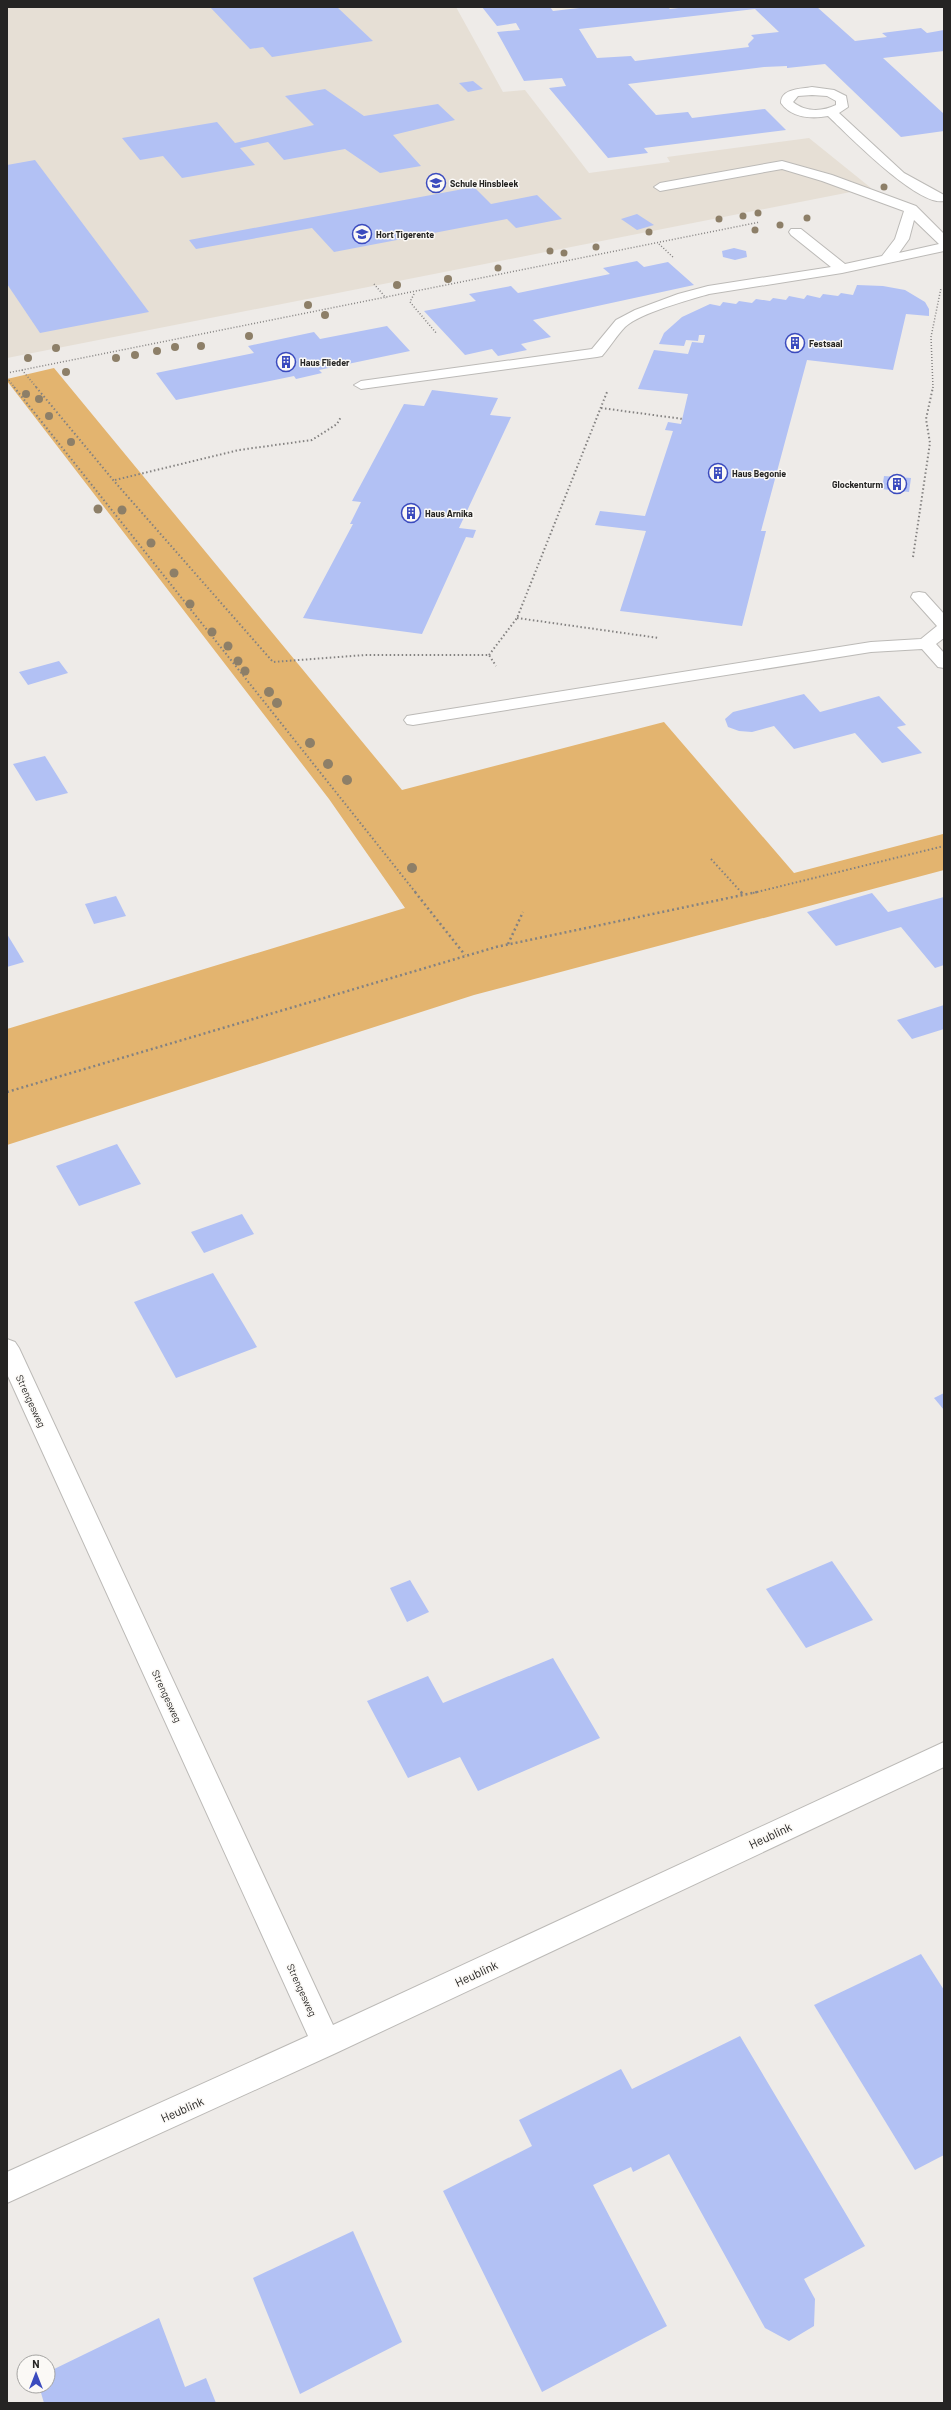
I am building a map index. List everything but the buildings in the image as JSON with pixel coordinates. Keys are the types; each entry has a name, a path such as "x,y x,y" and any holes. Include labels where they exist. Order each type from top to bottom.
{"street":[{"path":"831,112 899,176 942,197"},
{"path":"660,187 782,165 828,178 911,209 944,242"},
{"path":"911,209 942,197"},
{"path":"888,258 902,239 911,209"},
{"path":"796,232 842,269"},
{"path":"361,385 597,353 621,323 640,313 683,297 708,290 842,269 944,247"},
{"path":"919,597 944,624"},
{"path":"413,720 870,647 926,644 944,629"},
{"path":"926,644 944,663"},
{"name":"Strengesweg","path":"7,1348 326,2043"},
{"name":"Heublink","path":"7,2188 326,2043 944,1754"}],"path":[{"path":"7,373 386,299 767,220"},
{"path":"374,284 386,299"},
{"path":"919,597 911,568 930,443 926,419 934,385 931,337 941,287"},
{"path":"414,293 410,302 468,371"},
{"path":"489,654 517,618 620,360 597,353"},
{"path":"22,370 114,481 273,662 365,655 489,654"},
{"path":"7,378 466,955"},
{"path":"114,481 239,450 312,440 337,424 361,385"},
{"path":"601,408 683,419"},
{"path":"489,654 518,703"},
{"path":"7,1092 466,955 508,944 743,896 944,846"},
{"path":"710,859 743,896"},
{"path":"508,944 523,912"}],"shaded area":[{"name":"Schule Hinsbleek","path":"7,7 456,7 503,92 525,90 589,173 670,162 667,157 809,138 871,188 7,358"},
{"path":"54,368 402,790 664,722 794,873 943,834 944,870 474,995 7,1145 7,1029 405,908 329,799 7,381 7,379"}],"place":[{"name":"Schule Hinsbleek","path":"436,183"},
{"name":"Hort Tigerente","path":"362,234"},
{"name":"Festsaal","path":"795,343"},
{"name":"Haus Flieder","path":"286,362"},
{"name":"Haus Begonie","path":"718,473"},
{"name":"Glockenturm","path":"897,484"},
{"name":"Haus Arnika","path":"411,513"}]}
